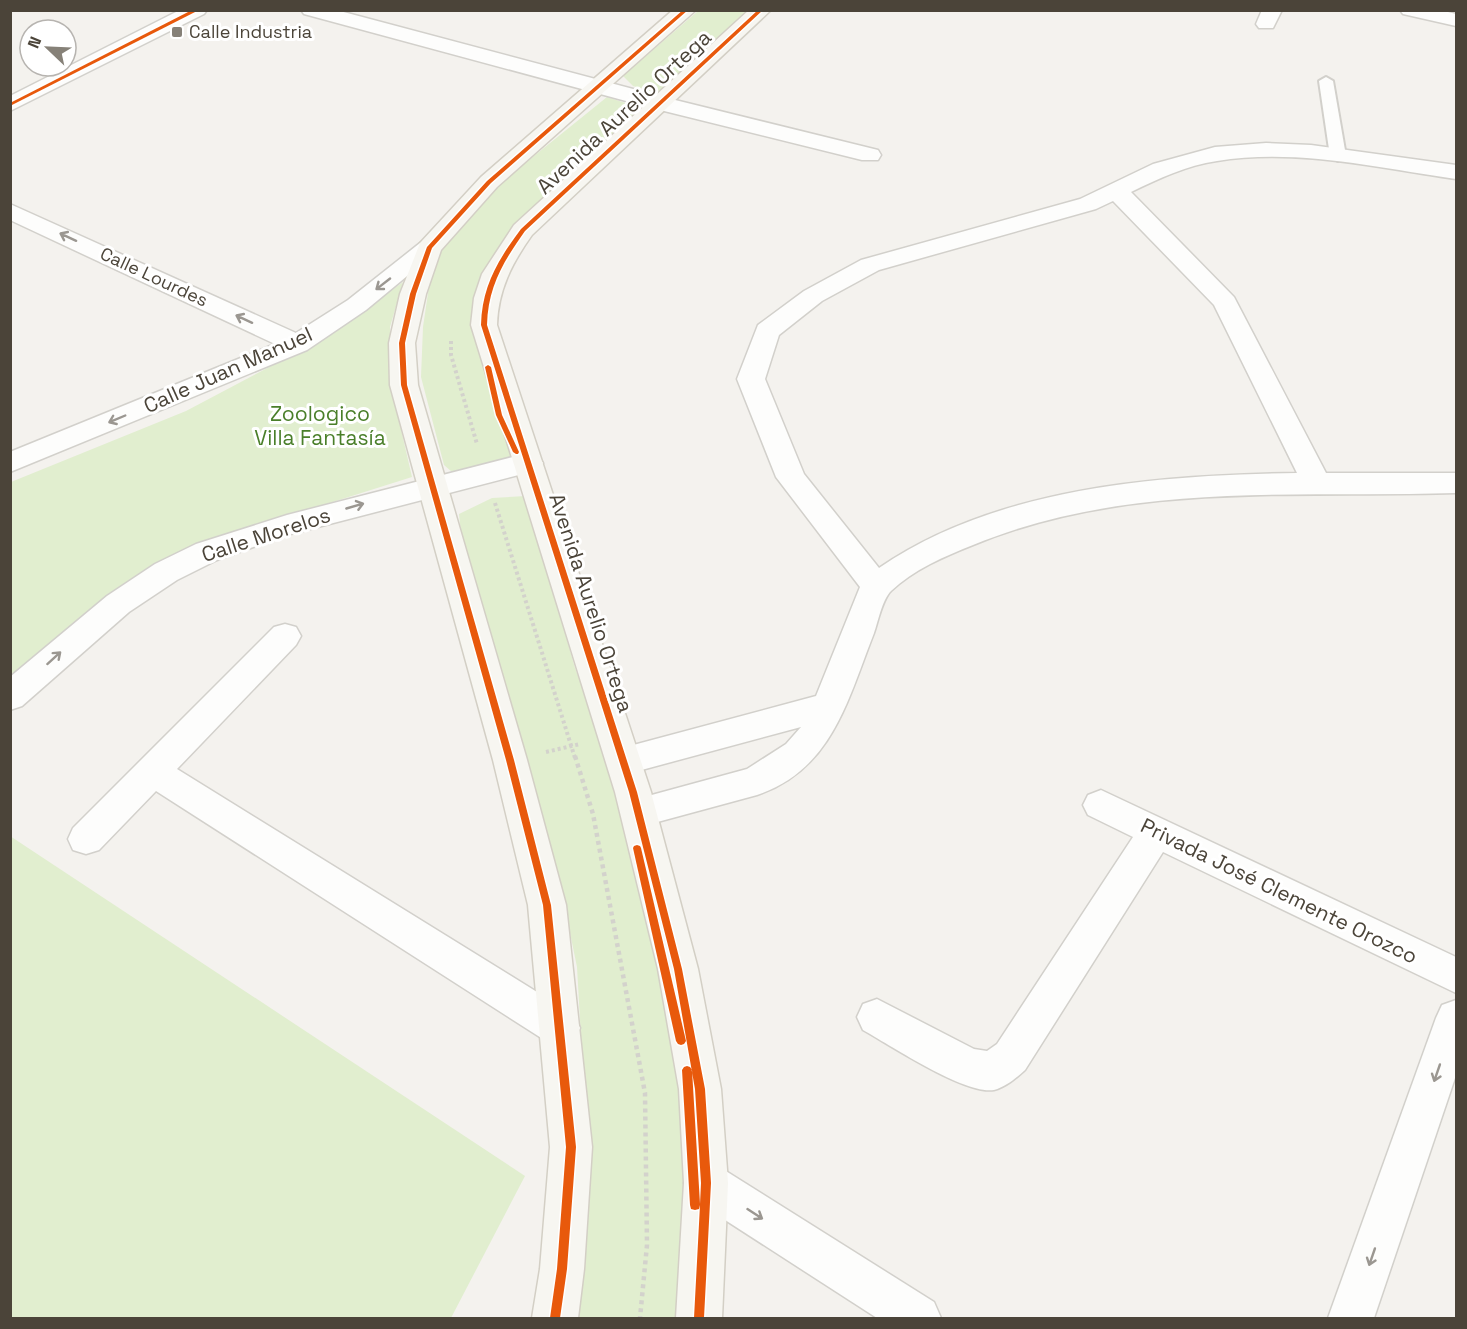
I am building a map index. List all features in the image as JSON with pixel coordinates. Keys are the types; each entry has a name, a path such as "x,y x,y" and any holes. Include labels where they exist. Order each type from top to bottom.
{"main road":[{"name":"Avenida Aurelio Ortega","path":"555,1318 562,1269 571,1147 547,905 510,760 404,385 402,343 413,294 429,248 489,182 686,10"},
{"name":"Avenida Aurelio Ortega","path":"699,1318 706,1183 700,1089 678,969 627,775 484,326 483,305 488,288 501,261 523,230 760,10"}],"street":[{"path":"10,105 197,10"},
{"path":"310,10 660,103 870,154"},
{"path":"1410,10 1456,20"},
{"path":"876,586 791,477 751,379 767,331 813,296 870,265 1088,204 1161,169 1215,154 1266,150 1338,156 1456,172"},
{"path":"1116,192 1225,302 1317,484"},
{"name":"Calle Lourdes","path":"10,211 297,344"},
{"name":"Calle Juan Manuel","path":"10,463 297,344 357,305 429,248"},
{"name":"Calle Morelos","path":"10,697 84,631 137,591 189,560 239,539 431,485 528,463"},
{"path":"627,775 757,781 798,754 817,732 876,586 931,550 1005,520 1079,500 1161,487 1271,482 1456,483"},
{"path":"86,839 285,636"},
{"path":"627,775 829,706"},
{"path":"154,772 560,1028"},
{"name":"Privada José Clemente Orozco","path":"1101,805 1456,976"},
{"path":"877,1017 968,1067 992,1071 1011,1057 1156,832"},
{"path":"1350,1318 1456,1018"},
{"path":"706,1183 918,1318"}],"lane":[{"path":"1326,81 1338,156"}],"path":[{"path":"510,760 627,775"}],"green space":[{"path":"698,11 759,11 659,94 633,86 623,76"},
{"path":"607,97 650,111 520,231 485,289 523,458 452,472 444,465 421,377 423,327 431,273 447,239 493,189"},
{"name":"Zoologico Villa Fantasía","path":"403,282 390,327 390,382 412,477 222,537 140,574 70,626 11,678 11,482 186,411 330,335"},
{"path":"526,496 575,668 607,753 671,1007 689,1151 687,1318 573,1318 588,1162 577,967 557,870 462,543 459,514 492,498"},
{"path":"10,836 525,1176 451,1318 11,1318"}],"cycle path":[{"path":"10,105 197,10"},
{"path":"555,1318 562,1269 571,1147 547,905 510,760 404,385 402,343 413,294 429,248 489,182 686,10"},
{"path":"699,1318 706,1183 700,1089 678,969 633,792 484,325 484,311 495,274 523,230 761,10"},
{"path":"488,367 499,415 516,452"},
{"path":"637,848 681,1041"},
{"path":"687,1070 695,1205"}],"place":[{"name":"Calle Industria","path":"177,32"}]}
